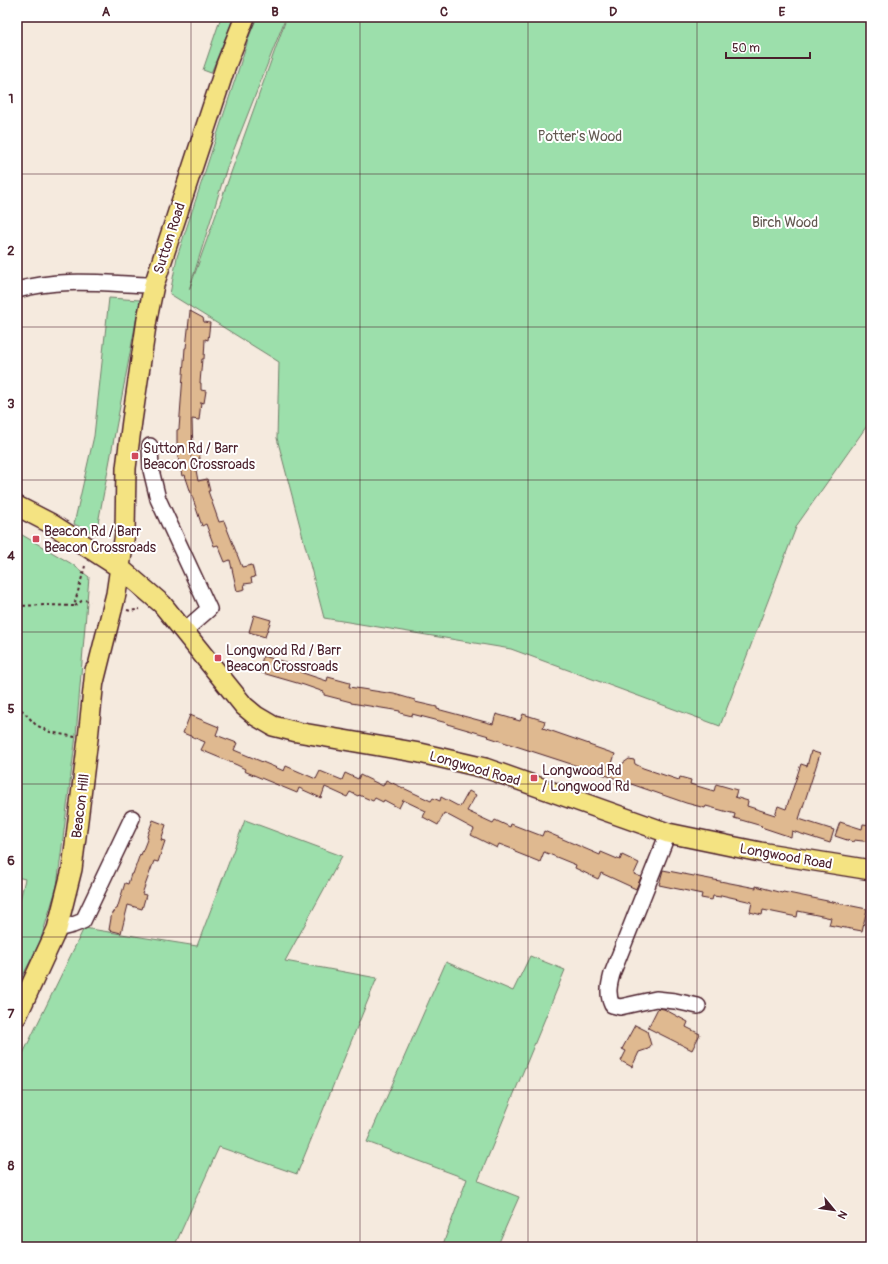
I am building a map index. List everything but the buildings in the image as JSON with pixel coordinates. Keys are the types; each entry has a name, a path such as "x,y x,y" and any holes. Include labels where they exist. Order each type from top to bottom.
{"main road":[{"name":"Sutton Road","path":"113,571 113,528 126,468 147,319 154,285 226,64 245,17"},
{"name":"Longwood Road","path":"18,506 50,523 113,571 162,604 244,706 256,716 273,726 297,732 420,753 485,768 668,833 760,852 871,870"},
{"name":"Beacon Hill","path":"17,1016 57,929 72,869 88,739 100,609 113,571"}],"street":[{"path":"17,290 30,286 66,282 154,285"},
{"path":"150,446 150,470 158,500 209,609 184,631"},
{"path":"57,929 83,921 132,818"},
{"path":"668,833 612,974 609,988 609,999 612,1005 620,1007 656,999 698,1006"}],"path":[{"path":"74,606 85,566"},
{"path":"17,605 74,606 83,600 92,601"},
{"path":"123,608 131,611 140,609"},
{"path":"17,705 36,725 50,732 88,739"}],"green space":[{"path":"221,17 234,17 211,73 203,70"},
{"path":"257,17 871,17 871,420 797,525 720,726 511,649 324,618 277,438 279,362 170,294 177,257 250,34","holes":["285,22 189,290 227,167"]},
{"path":"109,298 140,300 96,534 74,524 94,436"},
{"path":"17,532 72,564 89,577 76,735 57,886 40,942 17,987 17,913 25,879 17,877"},
{"path":"245,820 342,856 285,961 377,978 297,1174 219,1147 174,1247 17,1247 17,1066 84,928 197,946"},
{"path":"530,956 565,970 478,1181 519,1197 497,1247 442,1247 467,1179 367,1142 446,962 513,991"}],"place":[{"name":"Sutton Rd / Barr Beacon Crossroads","path":"135,456"},
{"name":"Beacon Rd / Barr Beacon Crossroads","path":"36,539"},
{"name":"Longwood Rd / Barr Beacon Crossroads","path":"218,658"},
{"name":"Longwood Rd / Longwood Rd","path":"534,778"}],"park label":[{"name":"Potter's Wood","path":"580,136"},
{"name":"Birch Wood","path":"785,222"}]}
